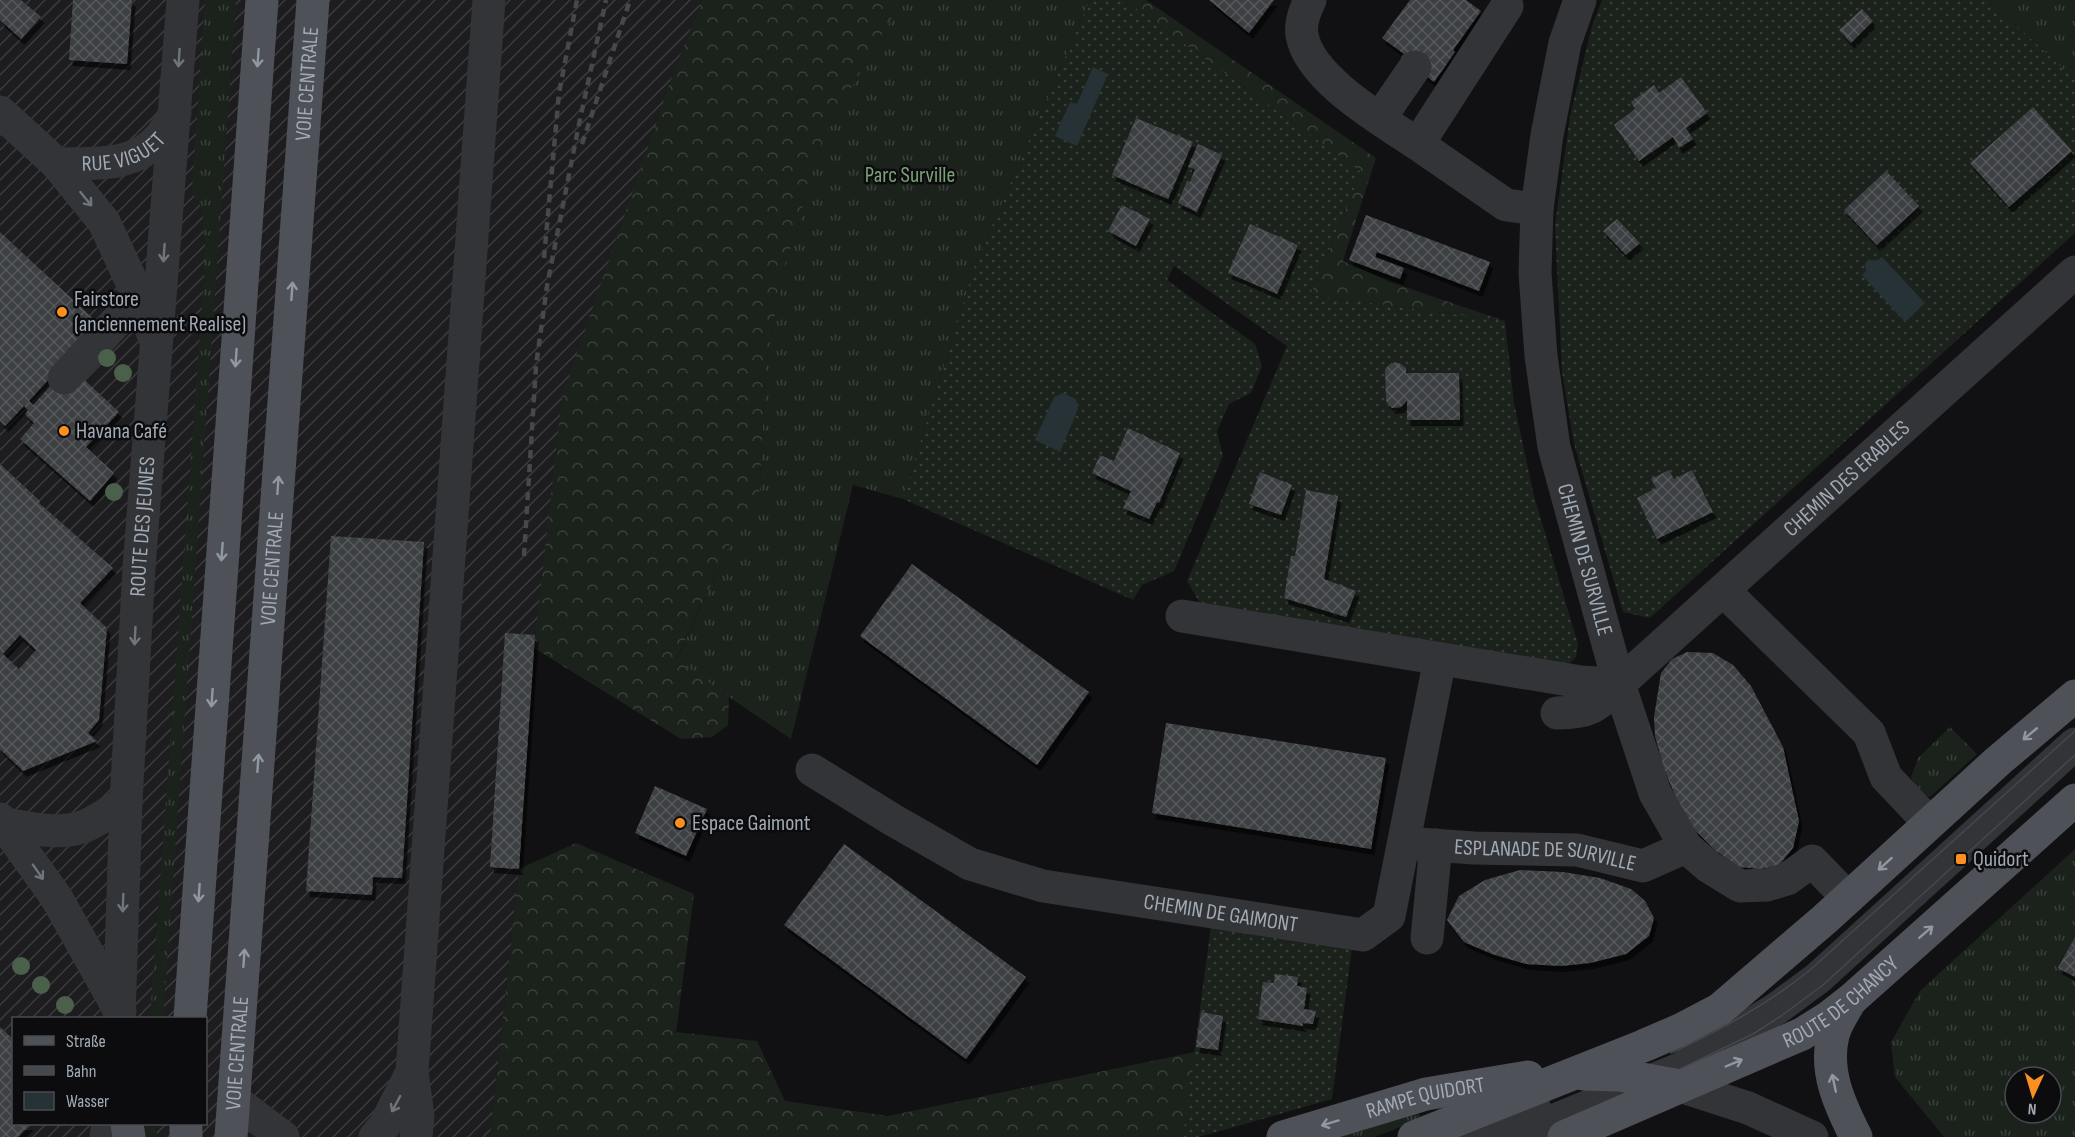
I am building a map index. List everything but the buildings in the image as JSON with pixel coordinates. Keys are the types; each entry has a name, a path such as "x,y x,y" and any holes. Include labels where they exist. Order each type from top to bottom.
{"main road":[{"path":"190,1017 262,0"},
{"name":"VOIE CENTRALE","path":"231,1137 313,0"},
{"path":"1422,1134 1680,1030 1720,1008 1843,893 2075,696"},
{"name":"ROUTE DE CHANCY","path":"1564,1137 1666,1083 1802,1034 1829,1017 2075,800"},
{"path":"1852,999 1834,1034 1831,1072 1835,1092 1856,1137"},
{"path":"1572,1074 1620,1075 1666,1083"},
{"name":"RAMPE QUIDORT","path":"1283,1137 1426,1094 1519,1077 1572,1074"}],"street":[{"name":"ROUTE DES JEUNES","path":"119,1015 126,802 139,568 183,0"},
{"path":"416,1137 418,1116 412,1072 489,0"},
{"path":"486,49 504,0"},
{"path":"1310,0 1304,17 1302,35 1312,57 1324,73 1348,96 1506,205 1537,209"},
{"name":"CHEMIN DE SURVILLE","path":"1580,0 1563,54 1547,135 1537,209 1536,283 1541,356 1554,447 1619,684"},
{"path":"1418,144 1507,6"},
{"path":"1380,118 1415,67"},
{"name":"RUE VIGUET","path":"0,112 57,164 104,222 158,345"},
{"name":"RUE VIGUET","path":"57,164 124,161 142,152 159,138 175,113"},
{"name":"CHEMIN DES ERABLES","path":"1557,713 1579,712 1596,706 2075,272"},
{"path":"64,378 137,298"},
{"path":"1724,591 1869,733 1886,777 1920,813"},
{"path":"1182,616 1581,682 1619,684 1656,794 1686,847 1709,867 1740,886 1767,885 1787,879 1812,861 1843,893"},
{"name":"CHEMIN DE GAIMONT","path":"812,770 970,864 1043,886 1363,935 1389,916 1420,844 1440,659"},
{"path":"1513,1137 1666,1083 1708,1047 1776,1009 1818,978 2075,744"},
{"path":"3,821 50,831 69,830 86,825 126,802"},
{"path":"3,821 56,897 119,1015"},
{"name":"ESPLANADE DE SURVILLE","path":"1427,938 1420,844 1577,850 1643,866 1686,847"},
{"path":"1465,1137 1671,1053 1708,1047"},
{"path":"375,1137 385,1125 412,1072"},
{"path":"1666,1083 1748,1108 1812,1137"},
{"path":"234,1100 282,1137"}],"shaded area":[{"path":"0,0 702,0 673,74 535,635 519,869 490,1137 0,1137"}],"green space":[{"path":"205,0 236,0 163,1017 150,1017 204,280 205,244 202,209 192,192"},
{"path":"702,0 902,0 823,137 806,189 799,226 784,266 766,364 759,500 730,544 676,660 729,696 728,725 712,737 681,739 534,648 562,397 673,74"},
{"name":"Parc Surville","path":"902,0 1090,0 975,265 903,499 853,485 791,739 676,661 730,544 759,500 766,364 784,266 799,226 806,189 823,137"},
{"path":"1090,0 1124,0 1361,172 1310,295 1505,321 1514,403 1534,496 1578,644 1576,657 1567,666 1204,610 1187,581 1287,346 1174,266 1167,280 1255,344 1262,366 1251,393 1229,404 1217,431 1223,456 1174,571 1142,585 1133,600 903,499 975,265"},
{"path":"1124,0 1146,0 1376,158 1343,261 1390,282 1505,321 1310,295 1361,172"},
{"path":"1602,0 1989,0 2075,80 2075,233 1650,618 1623,612 1574,444 1562,372 1555,226 1570,116 1592,26"},
{"path":"1989,0 2075,0 2075,80"},
{"path":"1950,727 1977,754 1930,797 1917,793 1911,777 1918,758"},
{"path":"576,843 694,894 676,1032 757,1041 785,1101 888,1116 1195,1052 1183,1137 490,1137 519,869"},
{"path":"2075,849 2075,1137 1944,1137 1895,1077 1891,1042 1920,991"},
{"path":"1211,926 1352,948 1332,1099 1199,1137 1183,1137"},
{"path":"1419,1113 1421,1119 1374,1137 1335,1137"},
{"path":"143,1125 156,1125 155,1130 159,1137 143,1137"}],"water":[{"path":"1093,67 1108,74 1077,146 1055,136 1070,102 1077,104"},
{"path":"1882,257 1925,303 1905,322 1862,275 1866,271 1867,261 1878,260"},
{"path":"1063,393 1076,399 1078,409 1060,452 1035,440 1054,397"}],"tram line":[{"path":"1671,1053 1743,1016 1810,970 2075,731"},
{"path":"1682,1068 1753,1034 1823,985 2075,755"}],"railway":[{"path":"544,258 559,93 577,0"},
{"path":"524,556 536,366 547,286 606,0"},
{"path":"582,144 630,0"}],"place":[{"name":"Fairstore (anciennement Realise)","path":"62,312"},
{"name":"Havana Café","path":"64,431"},
{"name":"Espace Gaimont","path":"680,823"},
{"name":"Quidort","path":"1961,859"}]}
